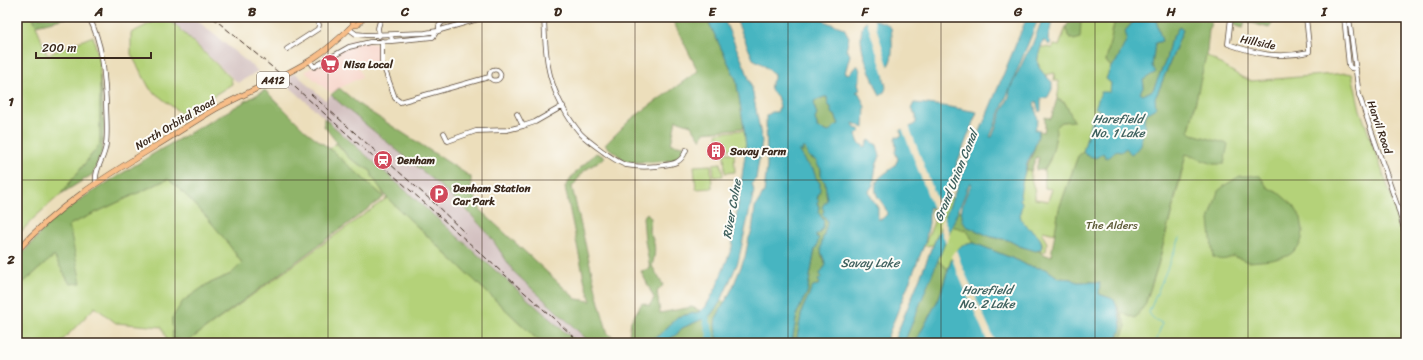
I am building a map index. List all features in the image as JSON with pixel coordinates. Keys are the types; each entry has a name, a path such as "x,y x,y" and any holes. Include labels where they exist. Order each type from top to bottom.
{"main road":[{"name":"North Orbital Road","path":"17,251 54,214 96,182 219,108 310,61 327,49 351,27 357,17"},
{"name":"North Orbital Road","path":"351,27 357,25 364,17"}],"street":[{"path":"89,17 97,35 103,57 107,127 106,147 96,173 96,182"},
{"path":"287,49 318,29 319,25 316,17"},
{"path":"379,36 378,28 381,17"},
{"path":"351,27 361,35 379,36 425,33 438,31 460,21 485,17"},
{"path":"544,17 545,49 549,74 563,106 582,134 594,145 625,165 644,167 681,161 686,150"},
{"name":"Hillside","path":"1231,17 1228,44 1270,56 1309,52 1306,17"},
{"name":"Harvil Road","path":"1344,17 1349,66 1351,68 1356,68"},
{"name":"Harvil Road","path":"1349,17 1360,95 1364,111 1400,212 1406,236"},
{"path":"310,61 314,67 349,46 370,42 433,37 438,31 442,22 452,19 460,21"},
{"path":"391,35 392,41"},
{"path":"382,41 382,62 395,98 400,102 490,77"},
{"path":"444,133 448,141 476,131 507,130 535,122 563,106"},
{"path":"518,114 523,126"}],"shaded area":[{"path":"167,17 193,17 258,71 238,83"},
{"path":"353,39 378,45 379,63 358,66 362,77 331,93 305,72"},
{"path":"295,73 325,100 331,95 432,179 462,206 490,236 514,272 591,343 577,343 283,81"}],"green space":[{"path":"17,17 33,17 47,55 93,36 100,63 100,144 61,194 35,217 17,236"},
{"path":"33,17 70,17 36,25"},
{"path":"163,17 167,17 231,78 232,84 183,115 150,89 131,54 131,33"},
{"path":"671,17 706,17 736,79 744,128 704,132 701,140 691,125 676,120 671,144 684,146 682,154 674,160 657,162 627,162 605,145 630,120 698,71"},
{"path":"1072,17 1087,17 1081,19 1080,38 1074,40 1068,36 1066,27"},
{"path":"1087,17 1115,17 1106,61 1111,67 1106,79 1111,83 1110,92 1095,108 1100,110 1096,114 1093,114 1083,152 1078,156 1059,209 1055,234 1043,231 1042,234 1047,243 1046,251 1043,253 1039,251 1042,247 1040,239 1022,222 1020,217 1020,195 1022,184 1026,169 1031,171 1035,199 1048,201 1052,189 1045,188 1044,170 1050,160 1056,136 1055,127 1062,122 1073,120 1065,103 1057,99 1059,89 1058,81 1054,81 1055,73 1044,75 1039,65 1038,55 1041,47 1053,48 1054,45 1059,46 1066,27 1068,30 1081,19"},
{"path":"1115,17 1132,17 1134,21 1125,31 1128,39 1116,62 1111,67 1106,61"},
{"name":"The Alders","path":"1155,17 1212,17 1207,51 1189,131 1192,134 1228,144 1224,164 1213,164 1186,154 1158,265 1145,305 1135,318 1120,312 1126,326 1119,343 1116,343 1122,324 1118,308 1112,299 1099,294 1094,282 1076,282 1072,279 1059,278 1046,269 1028,266 974,243 967,231 952,226 958,210 961,211 963,223 966,226 991,237 1008,240 1019,246 1051,256 1059,209 1078,156 1083,152 1086,155 1115,150 1141,130 1144,120 1158,92 1183,30 1179,27 1170,42 1166,60 1153,90 1143,95 1140,93 1144,86 1143,80 1152,66 1155,43 1162,41"},
{"path":"1234,17 1277,17 1269,28 1245,21 1243,28 1233,25"},
{"path":"1206,55 1238,75 1251,81 1347,73 1352,74 1360,110 1398,214 1406,249 1406,338 1395,343 1119,343 1126,326 1120,311 1130,317 1145,305 1158,265 1183,168 1189,131"},
{"path":"100,76 104,125 102,152 93,174 61,194 100,144"},
{"path":"339,88 361,106 471,177 471,188 481,211 576,299 591,301 585,283 565,187 575,173 596,153 605,157 584,171 572,187 599,303 608,334 623,343 591,343 514,272 490,236 465,208 331,95"},
{"path":"265,90 306,131 330,149 384,197 187,342 173,339 172,318 183,301 206,285 231,274 242,263 208,218 168,179 69,225 81,283 70,284 54,256 17,288 17,260 50,222 81,199 158,151"},
{"path":"827,97 828,105 831,107 839,124 829,132 817,128 815,119 817,114 814,101"},
{"path":"1057,99 1065,103 1074,121 1062,122 1056,127 1053,150 1044,170 1036,170 1039,158 1036,157 1031,171 1026,169 1033,153 1039,131 1044,132 1045,117 1051,119"},
{"path":"324,118 577,343 541,343 387,198 372,176 371,171 349,158 324,126"},
{"path":"744,130 746,147 722,150 722,147 719,147 717,133"},
{"path":"336,143 349,158 371,171 384,197 330,149"},
{"path":"802,148 805,148 808,156 817,161 817,164 821,169 821,178 825,182 827,200 822,207 824,209 824,217 827,220 827,224 821,254 826,265 818,285 813,286 802,310 796,343 792,343 797,313 807,293 815,249 817,246 816,237 819,215 819,207 817,202 820,183 816,178 813,169 806,163 798,152 799,150 803,152"},
{"path":"724,153 734,153 735,172 725,173"},
{"path":"721,163 723,176 714,177 713,164"},
{"path":"711,165 712,188 696,189 694,166"},
{"path":"1240,176 1260,176 1267,187 1280,194 1294,206 1301,218 1303,231 1299,246 1292,253 1272,260 1249,262 1233,256 1223,260 1213,257 1209,220 1218,191"},
{"path":"168,179 189,197 219,231 242,263 231,274 206,285 172,318 173,339 171,343 168,343 162,327 116,323 95,307 60,343 17,343 17,288 54,256 70,284 69,225"},
{"path":"947,189 952,200 933,245 924,246 934,222 931,210 941,205"},
{"path":"387,198 541,343 187,342"},
{"path":"647,213 651,218 649,231 655,248 652,266 663,285 657,292 660,313 692,307 701,311 677,317 662,333 646,343 628,343 631,321 642,303 650,306 654,298 641,271 650,269 643,217"},
{"path":"952,226 967,231 974,243 962,245 951,261 948,269 937,260"},
{"path":"937,260 948,269 939,298 915,343 904,343"},
{"path":"721,301 725,302 716,322 720,343 662,343 676,335 682,328 710,316"}],"water":[{"path":"706,17 723,17 746,70 752,88 762,141 756,179 752,183 754,191 738,262 721,301 710,316 682,328 676,335 662,343 646,343 662,333 677,317 699,312 705,308 716,288 732,247 746,148 744,128 736,79"},
{"name":"Savay Lake","path":"735,17 819,17 826,22 844,28 849,37 846,51 848,51 850,55 845,73 849,74 857,65 860,73 858,83 860,90 856,92 859,93 865,107 864,128 853,123 855,128 861,130 856,135 859,143 865,147 869,140 877,145 880,156 876,166 873,185 869,191 878,208 878,219 882,219 887,214 885,207 877,195 875,187 876,183 895,165 898,159 895,152 895,140 896,136 897,138 902,135 900,130 910,127 916,123 916,115 911,109 914,103 938,105 977,112 941,205 929,208 929,223 925,243 885,343 796,343 802,310 813,286 820,283 818,280 821,278 820,273 826,265 821,249 827,220 822,214 824,211 822,207 827,200 825,182 821,178 821,169 817,164 817,161 808,156 805,148 802,148 803,152 799,150 799,152 806,163 813,169 816,178 820,183 820,190 817,199 819,201 817,203 819,207 818,212 824,221 823,228 819,234 816,234 816,237 819,238 815,249 807,293 797,313 792,343 720,343 716,334 716,318 732,289 745,257 752,231 755,207 764,192 767,166 766,116 772,112 777,112 780,107 777,96 772,92 771,88 774,74 753,59","holes":["827,97 828,105 831,107 831,113 835,115 839,124 829,132 817,128 815,119 817,114 814,101"]},
{"path":"1027,17 1039,17 990,137 992,137 1009,97 1010,89 1026,55 1031,48 1043,17 1053,17 1048,39 1051,42 1049,45 1043,41 1038,55 1039,67 1052,82 1052,89 1048,97 1041,99 1041,111 1039,112 1036,101 1034,103 1038,120 1035,130 1039,131 1035,147 1028,161 1020,195 1020,199 1023,204 1020,212 1021,219 1039,237 1041,249 1036,251 1019,246 1008,240 991,237 966,226 962,216 962,206 971,185 970,182 904,343 893,343"},
{"name":"Harefield No. 1 Lake","path":"1132,17 1155,17 1162,41 1155,43 1152,66 1156,72 1143,80 1144,86 1140,93 1143,95 1153,90 1166,60 1170,42 1179,27 1183,30 1155,98 1156,108 1147,113 1144,120 1146,127 1141,130 1141,141 1137,150 1131,154 1126,148 1121,152 1115,151 1112,155 1106,158 1103,153 1096,158 1086,155 1083,152 1093,114 1097,114 1100,110 1095,108 1101,92 1110,92 1111,83 1106,79 1127,39 1125,31 1134,21"},
{"path":"871,19 887,24 891,28 892,57 884,74 886,89 880,96 866,63 861,37 862,27 866,21"},
{"name":"Harefield No. 2 Lake","path":"974,243 1028,266 1046,269 1059,278 1072,279 1077,282 1100,283 1099,294 1114,300 1119,316 1121,330 1114,343 915,343 939,298 951,261 956,251 962,245"}],"pier":[{"path":"873,17 890,72 886,77 889,84 888,88 866,19"},
{"path":"909,125 940,207 933,209 904,133 902,127"},
{"path":"943,216 950,235 946,244 939,225"},
{"path":"956,249 996,343 988,343 956,269 951,256"}],"waterway":[{"path":"1156,343 1162,323 1152,317 1149,312 1180,238"},
{"path":"704,312 713,343"}],"railway":[{"path":"212,17 278,72 581,343"},
{"path":"311,94 433,202 465,233"}],"place":[{"name":"Nisa Local","path":"330,64"},
{"name":"Savay Farm","path":"716,151"},
{"name":"Denham","path":"383,160"},
{"name":"Denham Station Car Park","path":"439,194"}],"water label":[{"name":"Grand Union Canal","path":"956,176"},
{"name":"River Colne","path":"732,209"}]}
